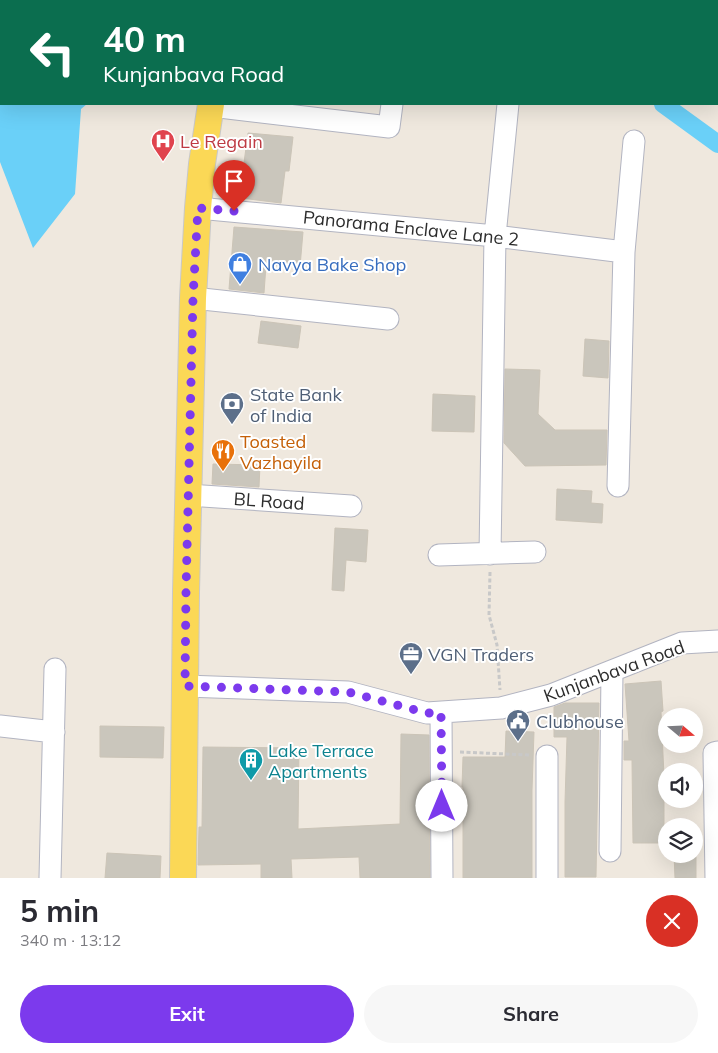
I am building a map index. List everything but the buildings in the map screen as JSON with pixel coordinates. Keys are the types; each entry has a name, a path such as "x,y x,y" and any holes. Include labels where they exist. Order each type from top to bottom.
{"main road":[{"path":"184,878 185,686 193,298 202,164 211,105"}],"street":[{"path":"211,105 389,127 392,105"},
{"path":"490,554 495,236 508,105"},
{"path":"618,486 624,252 634,141"},
{"name":"Panorama Enclave Lane 2","path":"198,208 495,236 624,252"},
{"path":"193,298 388,319"},
{"name":"BL Road","path":"188,495 351,506"},
{"path":"439,555 535,552"},
{"name":"Kunjanbava Road","path":"185,686 348,692 427,713 501,708 551,695 682,643 718,641"},
{"path":"50,878 55,669"},
{"path":"610,851 612,671"},
{"path":"441,713 442,878"},
{"path":"0,726 54,732"},
{"path":"716,878 714,752 718,752"},
{"path":"547,756 547,878"}],"path":[{"path":"490,554 490,615 497,645 501,708"},
{"path":"442,751 547,756"}],"water":[{"path":"0,105 86,105 81,109 75,194 33,248 0,162"}],"waterway":[{"path":"664,105 718,144"}],"place":[{"name":"Le Regain","path":"163,162"},
{"name":"Navya Bake Shop","path":"240,285"},
{"name":"State Bank of India","path":"232,425"},
{"name":"Toasted Vazhayila","path":"223,472"},
{"name":"VGN Traders","path":"411,675"},
{"name":"Clubhouse","path":"518,742"},
{"name":"Lake Terrace Apartments","path":"251,781"}],"route":[{"path":"234,211 198,208 193,298 185,686 348,692 427,713 441,713 442,806"}]}
